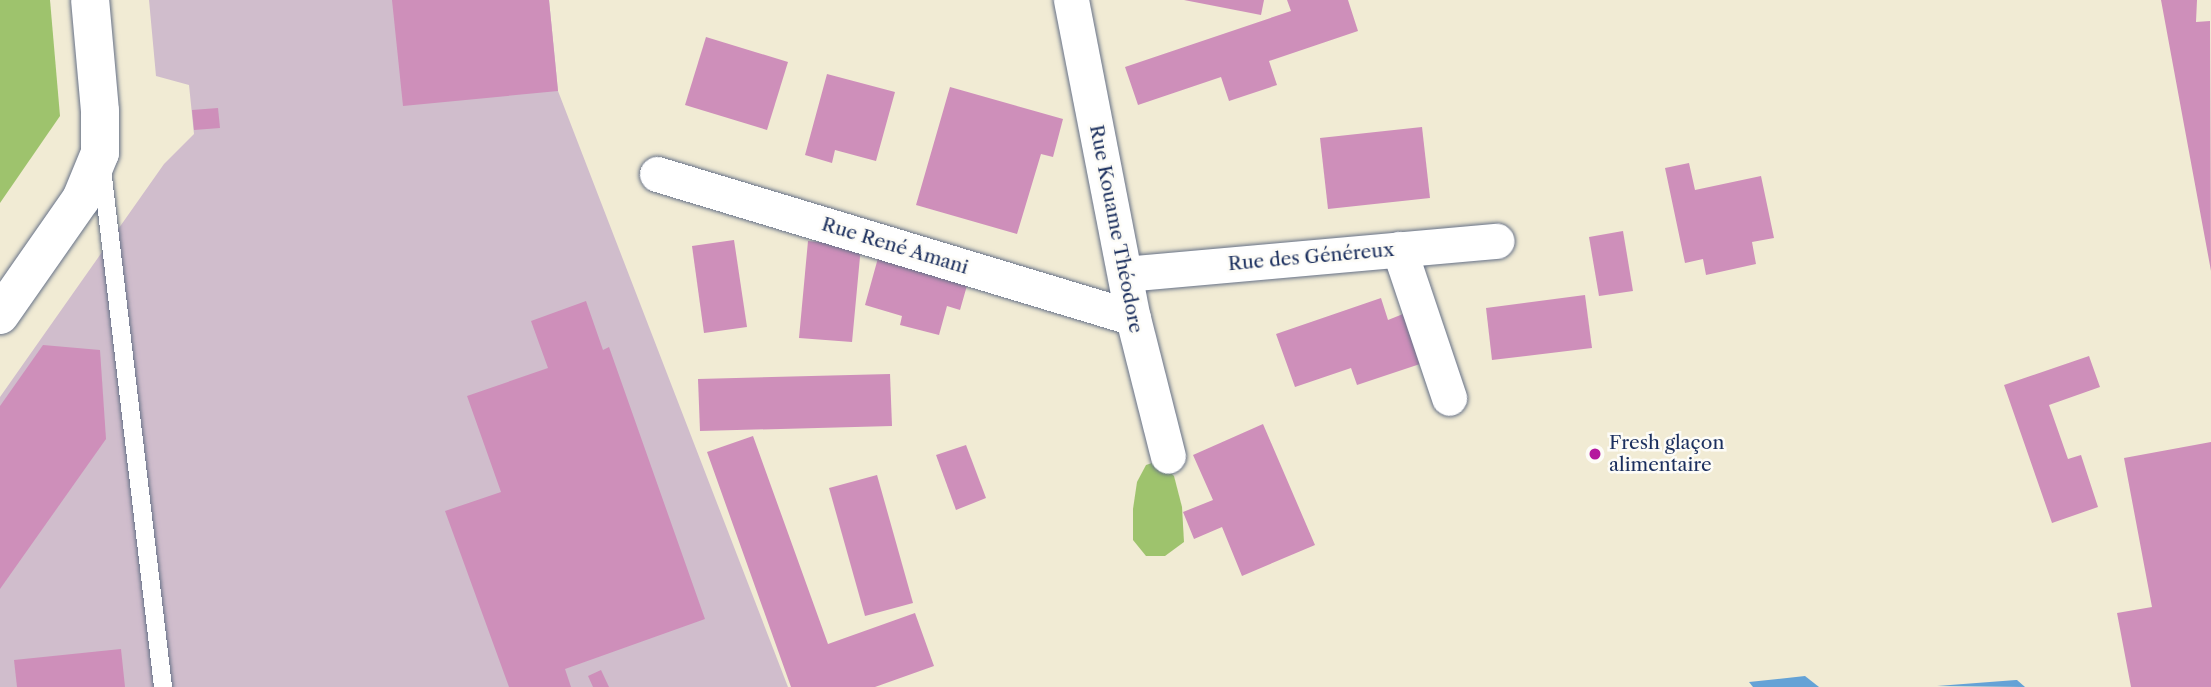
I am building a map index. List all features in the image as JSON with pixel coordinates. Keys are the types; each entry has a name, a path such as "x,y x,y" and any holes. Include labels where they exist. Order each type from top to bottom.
{"street":[{"path":"0,315 81,199 100,153 100,111 90,0"},
{"name":"Rue Kouame Théodore","path":"1071,0 1133,318 1168,456"},
{"name":"Rue René Amani","path":"657,174 1133,318"},
{"name":"Rue des Généreux","path":"1125,274 1497,241"},
{"path":"1399,249 1449,398"}],"lane":[{"path":"100,153 163,687"}],"shaded area":[{"path":"149,0 549,0 558,91 788,687 0,687 0,397 164,164 194,134 189,85 156,76"}],"green space":[{"path":"0,0 50,0 60,116 0,203"},
{"path":"1158,461 1174,476 1182,507 1184,542 1165,556 1146,556 1133,540 1133,509 1137,482 1146,465"}],"water":[{"path":"1805,676 1819,687 1753,687 1749,682"},
{"path":"2016,680 2025,687 1937,686"}],"building":[{"path":"392,0 549,0 558,91 403,106"},
{"path":"1184,0 1264,0 1261,15"},
{"path":"1287,0 1348,0 1358,31 1269,61 1277,85 1229,101 1221,77 1138,105 1125,67 1291,11"},
{"path":"2161,0 2197,0 2196,22 2210,21 2211,271"},
{"path":"706,37 788,62 767,130 685,105"},
{"path":"827,74 895,92 876,161 835,150 832,163 805,155"},
{"path":"950,87 1063,119 1053,157 1041,154 1017,234 916,205"},
{"path":"218,108 220,128 194,130 192,110"},
{"path":"1422,127 1430,198 1328,209 1320,138"},
{"path":"1689,163 1695,190 1761,176 1774,238 1752,242 1756,264 1706,275 1703,259 1685,263 1665,168"},
{"path":"1623,231 1633,291 1599,296 1589,237"},
{"path":"734,240 747,327 704,333 692,246"},
{"path":"808,241 861,246 852,342 799,338"},
{"path":"878,258 968,282 960,310 947,306 939,335 900,325 902,316 865,305"},
{"path":"1585,295 1592,348 1492,360 1486,308"},
{"path":"1381,298 1388,320 1403,314 1420,364 1357,385 1351,368 1295,387 1276,334"},
{"path":"586,301 603,350 609,347 705,619 565,669 571,687 509,687 445,511 501,492 467,396 548,368 531,321"},
{"path":"43,345 100,350 106,439 0,589 0,406"},
{"path":"2089,356 2100,387 2049,405 2068,459 2081,455 2098,507 2052,523 2004,385"},
{"path":"890,374 892,426 700,431 698,379"},
{"path":"1263,424 1315,545 1242,576 1222,527 1194,539 1183,512 1213,500 1193,455"},
{"path":"753,436 828,644 915,613 934,666 875,687 791,687 707,452"},
{"path":"2211,442 2211,687 2131,687 2117,613 2152,607 2124,458"},
{"path":"966,445 986,498 956,510 936,455"},
{"path":"877,475 913,603 865,616 829,488"},
{"path":"121,649 125,687 17,687 14,660"},
{"path":"601,670 609,687 593,687 588,676"}],"place":[{"name":"Fresh glaçon alimentaire","path":"1595,454"}]}
